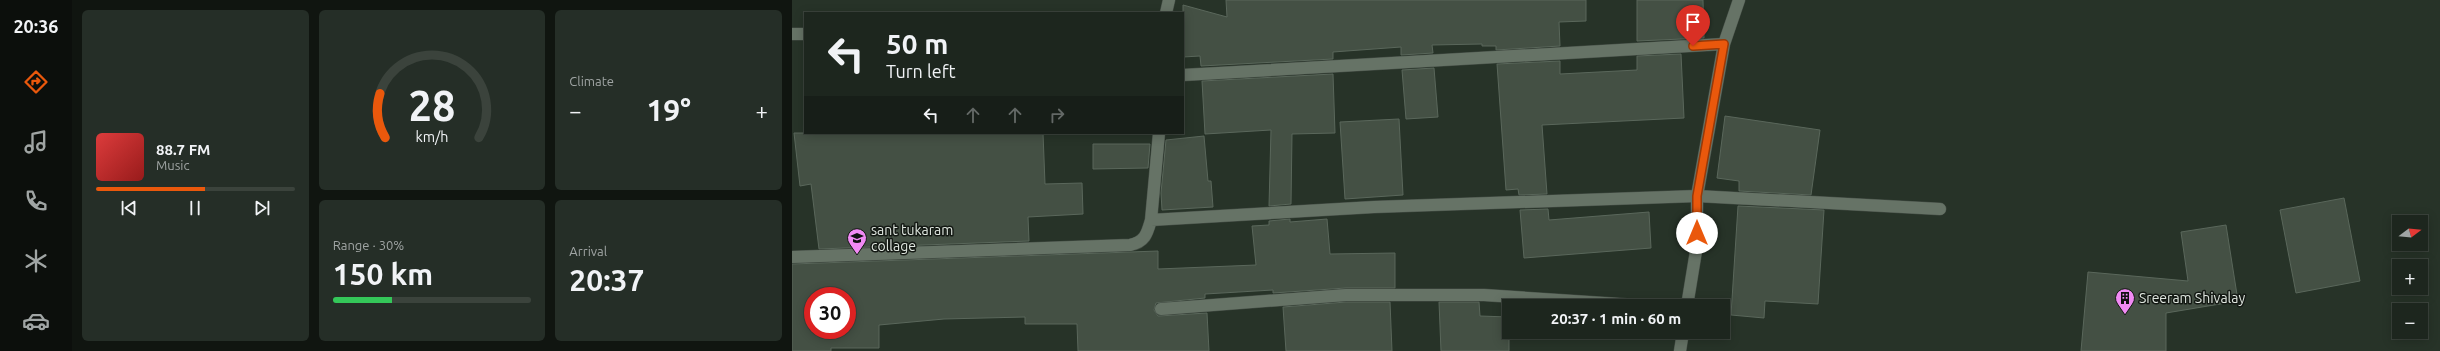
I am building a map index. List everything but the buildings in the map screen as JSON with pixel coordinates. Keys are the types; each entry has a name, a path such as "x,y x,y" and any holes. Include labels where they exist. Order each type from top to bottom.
{"street":[{"path":"1166,12 1169,0"},
{"path":"1688,299 1697,245 1697,196 1724,44 1739,0"},
{"path":"792,34 804,34"},
{"path":"1184,75 1724,44"},
{"path":"792,257 1130,246 1139,243 1146,237 1151,220 1159,134"},
{"path":"1151,220 1374,207 1697,196 1940,209"},
{"path":"1161,310 1346,295 1484,295 1544,299"},
{"path":"1680,351 1682,339"}],"place":[{"name":"sant tukaram collage","path":"857,255"},
{"name":"Sreeram Shivalay","path":"2125,315"}],"route":[{"path":"1693,46 1724,44 1697,196 1697,233"}]}
